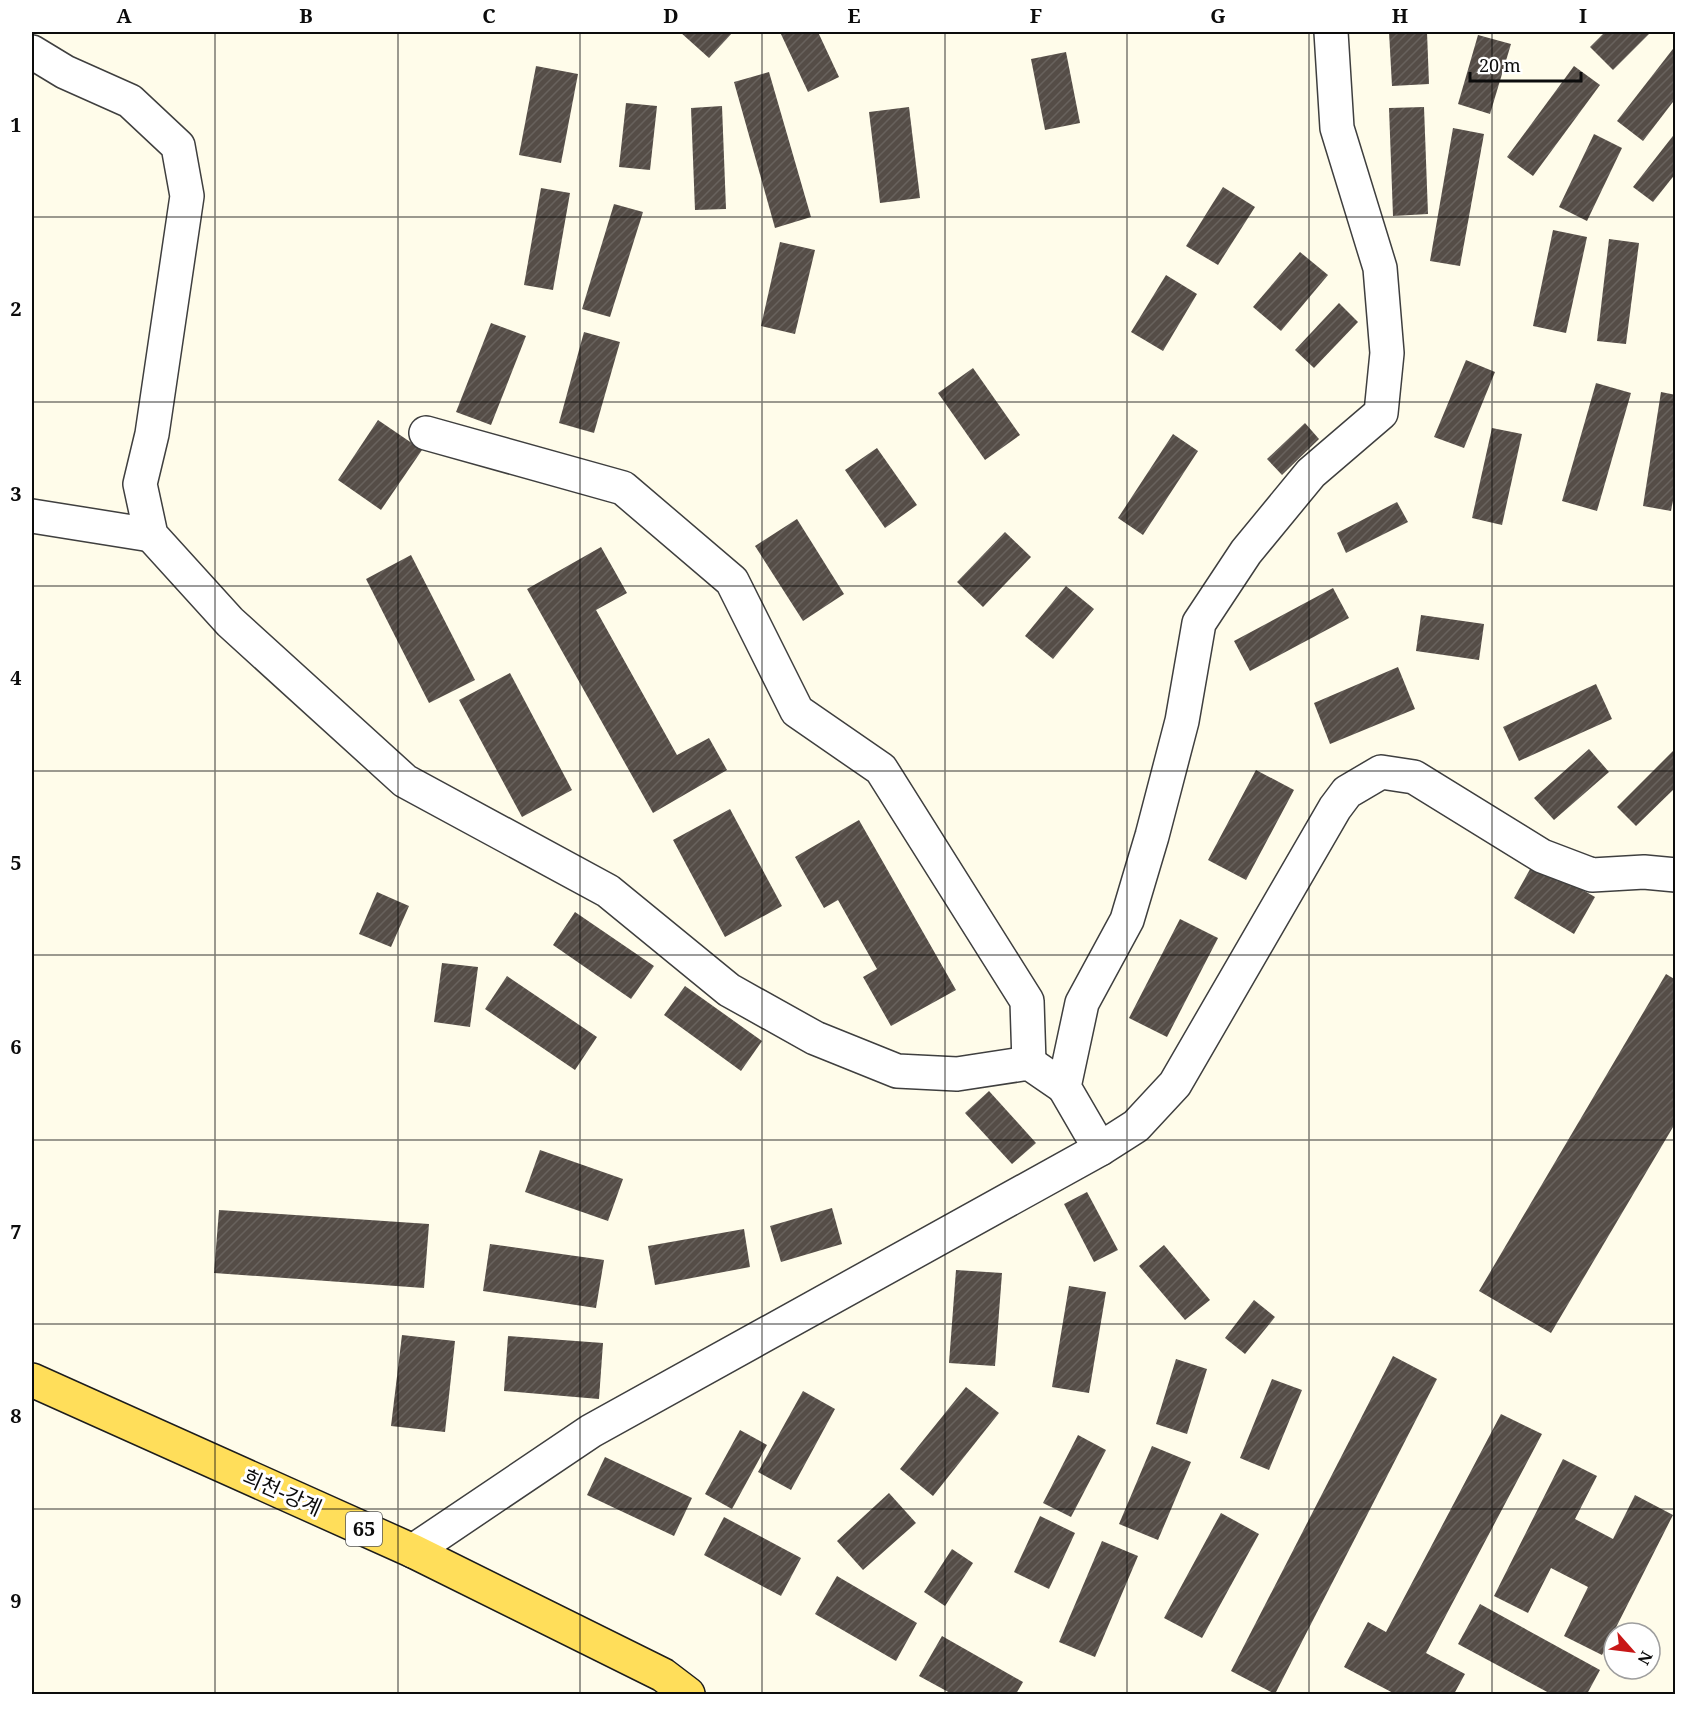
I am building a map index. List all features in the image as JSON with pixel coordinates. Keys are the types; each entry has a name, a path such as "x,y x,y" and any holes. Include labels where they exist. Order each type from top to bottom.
{"main road":[{"name":"희천-강계","path":"32,1380 413,1551 663,1675 688,1695"}],"street":[{"path":"1064,1087 1082,1003 1126,920 1152,836 1182,721 1199,623 1246,552 1311,473 1381,413 1387,353 1380,268 1337,128 1331,32"},
{"path":"32,52 65,72 130,100 178,146 187,196 152,434 140,484 151,535 230,622 405,782 608,891 729,990 815,1038 897,1071 957,1074 1029,1063 1064,1087 1100,1149"},
{"path":"426,433 623,488 732,581 797,711 881,769 1027,1000 1029,1063"},
{"path":"32,516 151,535"},
{"path":"413,1551 591,1431 1100,1149 1136,1126 1175,1084 1335,808 1347,792 1381,772 1414,777 1542,856 1592,875 1644,872 1676,875"}],"building":[{"path":"680,32 733,32 709,58"},
{"path":"780,32 818,32 839,77 808,92"},
{"path":"1389,32 1427,32 1429,84 1392,86"},
{"path":"1605,32 1651,32 1613,70 1590,47"},
{"path":"1478,35 1511,44 1490,114 1458,104"},
{"path":"1676,45 1676,98 1643,141 1617,121"},
{"path":"1066,52 1080,123 1045,130 1031,59"},
{"path":"536,66 578,74 561,163 519,155"},
{"path":"1574,66 1600,85 1533,176 1507,157"},
{"path":"769,72 811,217 775,228 734,82"},
{"path":"626,103 657,106 650,170 619,167"},
{"path":"722,106 726,209 695,210 691,108"},
{"path":"909,107 920,198 880,203 869,112"},
{"path":"1424,107 1428,214 1393,216 1389,108"},
{"path":"1453,128 1484,134 1460,266 1430,261"},
{"path":"1676,132 1676,173 1653,202 1633,187"},
{"path":"1594,134 1622,148 1587,221 1559,207"},
{"path":"1223,187 1255,207 1218,265 1186,246"},
{"path":"541,188 570,193 553,290 524,285"},
{"path":"614,204 643,212 610,317 582,309"},
{"path":"1553,230 1587,237 1566,333 1533,326"},
{"path":"1609,239 1639,243 1626,344 1597,341"},
{"path":"780,242 815,250 795,334 761,326"},
{"path":"1300,252 1328,275 1281,331 1253,307"},
{"path":"1166,275 1197,294 1163,351 1131,332"},
{"path":"1339,303 1358,322 1314,368 1295,350"},
{"path":"491,323 526,336 491,425 456,412"},
{"path":"584,332 620,342 594,433 559,423"},
{"path":"1466,360 1495,372 1464,448 1434,437"},
{"path":"973,368 1020,435 985,460 938,393"},
{"path":"1596,383 1631,393 1597,511 1562,501"},
{"path":"1661,392 1676,395 1676,485 1671,511 1643,506"},
{"path":"378,420 422,450 381,510 338,480"},
{"path":"1305,423 1319,439 1282,475 1267,459"},
{"path":"1492,428 1522,434 1502,525 1472,518"},
{"path":"1173,434 1198,451 1143,535 1118,518"},
{"path":"877,448 917,505 885,528 845,470"},
{"path":"1397,502 1408,522 1346,553 1337,533"},
{"path":"797,519 844,594 803,621 755,546"},
{"path":"1005,532 1031,557 983,607 957,582"},
{"path":"601,547 627,593 596,610 677,755 709,738 727,770 653,813 527,589"},
{"path":"411,555 475,680 429,703 366,579"},
{"path":"1066,586 1094,609 1053,659 1025,636"},
{"path":"1333,588 1349,618 1250,671 1234,641"},
{"path":"1421,615 1484,624 1479,660 1416,651"},
{"path":"1398,667 1415,709 1330,744 1314,703"},
{"path":"510,673 572,790 522,817 459,700"},
{"path":"1596,684 1612,719 1519,761 1503,727"},
{"path":"1676,748 1676,787 1636,826 1617,807"},
{"path":"1589,749 1609,772 1554,820 1534,798"},
{"path":"1256,770 1294,790 1246,880 1208,860"},
{"path":"730,809 782,906 725,937 673,840"},
{"path":"859,820 956,990 891,1026 863,977 877,969 838,900 824,908 795,857"},
{"path":"1534,862 1595,897 1574,934 1514,898"},
{"path":"377,892 409,906 391,947 359,934"},
{"path":"575,912 654,966 631,999 553,945"},
{"path":"1180,919 1218,938 1167,1037 1129,1018"},
{"path":"442,963 478,967 470,1027 434,1022"},
{"path":"1666,974 1676,980 1676,1122 1551,1333 1479,1291"},
{"path":"507,976 597,1037 575,1070 485,1009"},
{"path":"685,986 762,1041 741,1071 664,1015"},
{"path":"989,1091 1036,1143 1012,1164 965,1113"},
{"path":"540,1150 623,1179 608,1221 525,1192"},
{"path":"1087,1192 1118,1250 1094,1262 1064,1204"},
{"path":"832,1208 842,1244 781,1262 770,1226"},
{"path":"219,1210 429,1224 424,1288 214,1273"},
{"path":"744,1229 750,1267 655,1285 648,1246"},
{"path":"490,1244 604,1260 596,1308 483,1291"},
{"path":"1164,1245 1210,1300 1185,1320 1139,1266"},
{"path":"956,1270 1002,1273 995,1366 949,1363"},
{"path":"1069,1286 1106,1292 1089,1393 1052,1387"},
{"path":"1254,1300 1275,1317 1245,1354 1225,1338"},
{"path":"402,1335 455,1341 445,1432 391,1426"},
{"path":"508,1336 603,1343 599,1399 504,1391"},
{"path":"1393,1356 1437,1379 1275,1694 1231,1671"},
{"path":"1176,1359 1207,1369 1187,1434 1156,1424"},
{"path":"1272,1379 1302,1390 1269,1470 1240,1458"},
{"path":"966,1387 999,1413 933,1496 900,1469"},
{"path":"803,1391 835,1409 791,1490 758,1472"},
{"path":"1501,1414 1542,1434 1426,1653 1465,1674 1454,1694 1395,1694 1344,1667 1368,1622 1386,1632"},
{"path":"740,1430 767,1445 732,1509 705,1494"},
{"path":"1078,1435 1106,1450 1071,1517 1043,1503"},
{"path":"1152,1446 1191,1462 1158,1540 1119,1524"},
{"path":"605,1457 692,1498 674,1536 587,1495"},
{"path":"1563,1459 1597,1476 1575,1519 1613,1539 1635,1495 1673,1515 1619,1621 1602,1621 1602,1655 1564,1636 1588,1587 1551,1568 1528,1613 1494,1596"},
{"path":"889,1493 916,1523 863,1570 837,1541"},
{"path":"1221,1513 1259,1534 1202,1638 1164,1618"},
{"path":"1040,1516 1075,1533 1049,1589 1014,1572"},
{"path":"724,1517 801,1558 781,1596 704,1555"},
{"path":"1102,1541 1138,1556 1095,1657 1059,1642"},
{"path":"952,1549 973,1563 945,1606 924,1592"},
{"path":"837,1576 917,1623 896,1661 815,1614"},
{"path":"1480,1604 1600,1670 1587,1694 1551,1694 1458,1644"},
{"path":"942,1636 1023,1682 1016,1694 952,1694 919,1676"}]}
